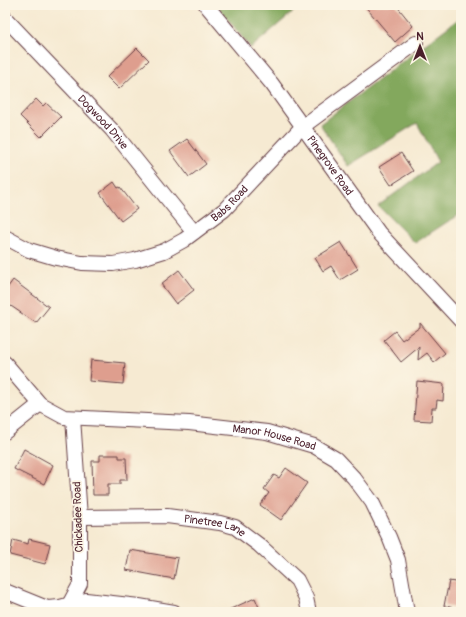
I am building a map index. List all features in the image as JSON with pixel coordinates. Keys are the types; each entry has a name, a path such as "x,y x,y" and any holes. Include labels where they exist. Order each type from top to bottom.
{"street":[{"name":"Pinegrove Road","path":"206,5 272,84 379,233 461,321"},
{"name":"Dogwood Drive","path":"5,18 112,130 194,232"},
{"name":"Babs Road","path":"5,237 29,250 56,258 82,263 113,264 135,260 164,251 194,232 224,210 302,127 416,43"},
{"name":"Manor House Road","path":"5,363 40,404 52,412 64,417 142,420 260,431 292,438 319,449 336,459 354,478 372,502 398,560 407,612"},
{"path":"5,432 40,404"},
{"name":"Chickadee Road","path":"67,608 80,584 80,517 73,418"},
{"name":"Pinetree Lane","path":"80,517 167,516 205,520 235,527 259,545 297,580 306,598 309,612"},
{"path":"5,591 47,608 67,608 83,600 92,600 174,612"}],"green space":[{"path":"216,5 301,5 251,48"},
{"path":"461,17 461,213 415,243 378,206 438,162 417,123 348,166 320,124"}],"building":[{"path":"364,5 396,5 413,26 395,42"},
{"path":"137,48 149,60 119,89 107,77"},
{"path":"36,99 43,106 46,103 61,117 41,137 20,116"},
{"path":"187,139 206,164 189,177 170,151"},
{"path":"401,153 413,171 391,185 379,167"},
{"path":"114,182 118,188 120,187 137,209 121,221 100,193"},
{"path":"341,242 358,269 340,280 331,266 323,271 315,258"},
{"path":"179,270 194,290 176,304 161,284"},
{"path":"13,280 49,307 36,323 5,302 5,291"},
{"path":"420,323 445,353 434,362 427,353 418,360 419,347 401,362 384,340 395,331 402,340 420,327"},
{"path":"91,360 125,363 123,384 89,381"},
{"path":"417,381 444,384 443,401 437,400 436,408 432,408 431,421 414,420"},
{"path":"24,449 53,465 44,484 14,469"},
{"path":"100,455 119,455 119,458 126,458 127,480 120,480 120,484 108,484 108,495 93,495 92,461 100,461"},
{"path":"286,468 307,483 281,520 260,505 269,493 264,489 274,475 279,478"},
{"path":"29,539 50,544 45,564 10,555 13,540 28,544"},
{"path":"130,550 178,558 174,579 126,570"},
{"path":"449,581 461,583 461,609 444,606"},
{"path":"255,598 261,612 224,612"}]}
